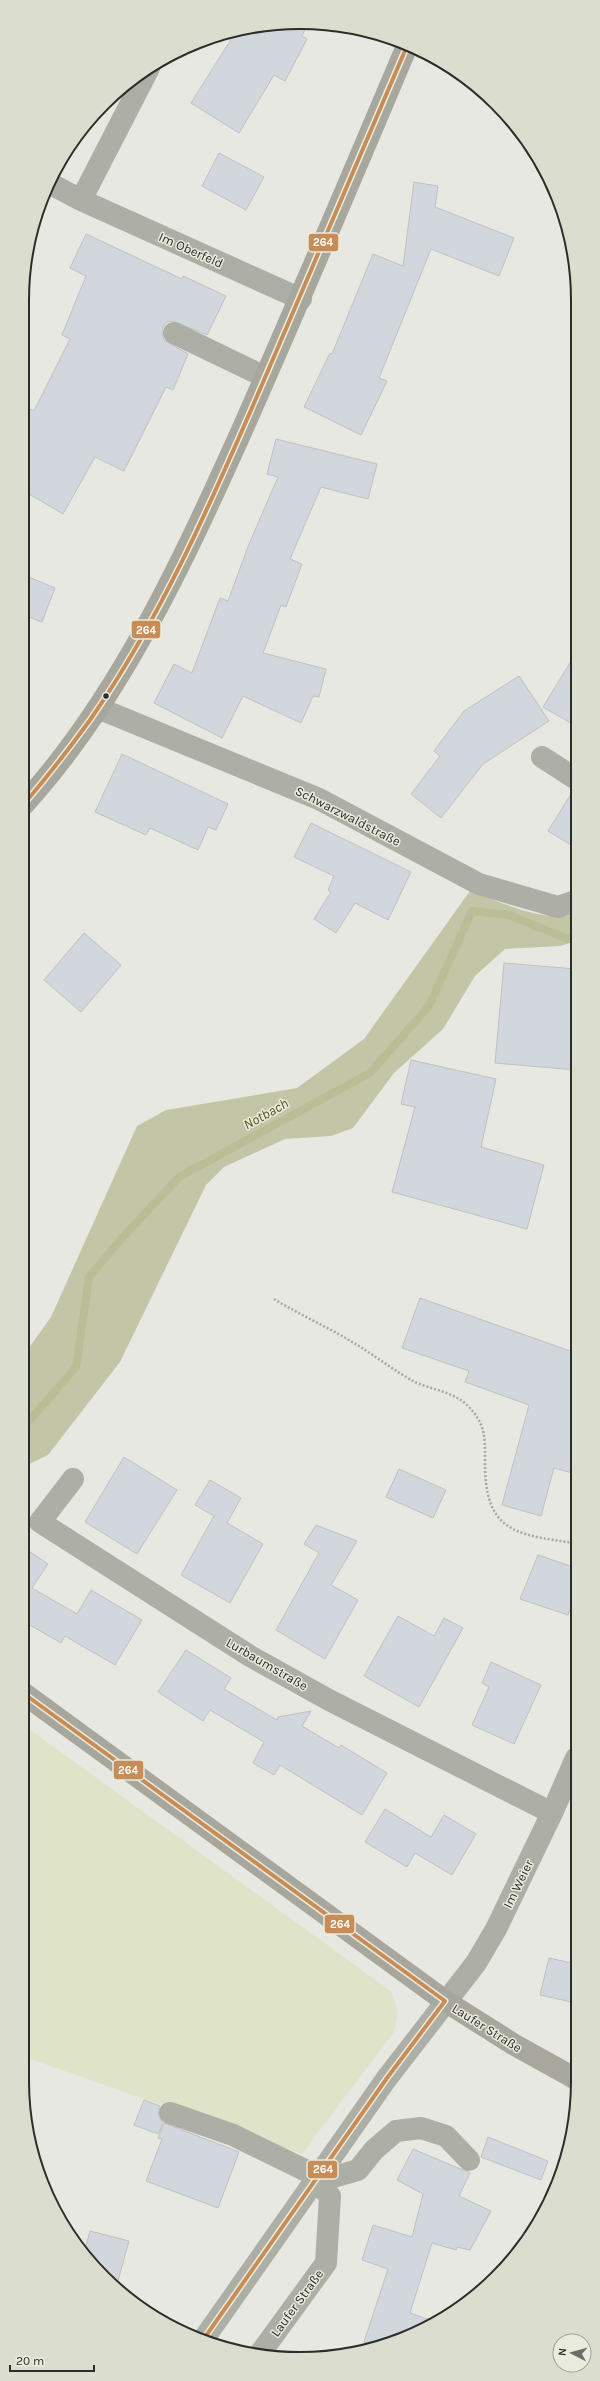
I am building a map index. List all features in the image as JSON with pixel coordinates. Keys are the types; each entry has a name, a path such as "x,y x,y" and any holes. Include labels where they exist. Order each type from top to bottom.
{"main road":[{"path":"29,798 64,755 98,708 171,578 217,486 301,299 405,50"},
{"path":"29,1699 445,2002"},
{"name":"Laufer Straße","path":"445,2002 513,2044 571,2077"}],"street":[{"path":"81,200 143,79"},
{"name":"Im Oberfeld","path":"54,186 81,200 301,299"},
{"path":"174,333 265,377"},
{"name":"Schwarzwaldstraße","path":"98,708 319,799 479,884 558,907 571,903"},
{"path":"542,757 571,776"},
{"name":"Lurbaumstraße","path":"73,1479 40,1522 250,1656 329,1700 552,1813"},
{"name":"Im Weier","path":"445,2002 476,1963 496,1929 552,1813 571,1769"},
{"name":"Laufer Straße","path":"206,2335 318,2179 387,2078 445,2002"},
{"path":"170,2113 233,2135 318,2179 358,2170 374,2150 396,2132 421,2128 446,2136 469,2160"},
{"name":"Laufer Straße","path":"263,2350 326,2263 330,2196 318,2179"}],"path":[{"path":"274,1299 330,1329 412,1380 458,1398 480,1421 485,1434 486,1492 492,1509 500,1521 517,1532 542,1539 571,1542"}],"green space":[{"path":"470,891 536,914 549,916 571,915 571,943 560,946 505,949 475,976 443,1029 394,1073 353,1128 331,1136 285,1139 224,1167 206,1185 120,1362 48,1455 29,1464 29,1348 51,1317 137,1126 166,1110 297,1088 364,1039"},
{"path":"29,1729 392,1992 398,2013 394,2032 302,2154 29,2058"}],"building":[{"path":"305,29 302,36 307,39 285,81 274,75 239,133 191,103 232,37 265,31"},
{"path":"219,153 264,177 246,210 202,186"},
{"path":"414,182 438,186 435,207 514,238 499,276 431,249 379,378 387,381 361,435 304,407 330,353 332,354 373,254 403,266"},
{"path":"86,234 182,279 183,276 226,296 207,335 173,321 167,322 163,327 162,334 164,340 188,354 173,390 166,387 124,471 95,457 63,514 29,494 29,408 34,411 70,339 62,335 86,276 70,268"},
{"path":"276,439 377,464 368,499 321,487 290,559 302,564 286,607 281,605 263,653 326,669 319,697 313,696 301,723 243,696 222,738 154,703 174,664 192,673 220,598 228,601 249,544 278,477 267,474"},
{"path":"29,577 55,588 42,622 29,617"},
{"path":"571,661 571,723 543,707"},
{"path":"519,676 549,721 483,764 441,818 411,794 440,756 434,751 464,711"},
{"path":"122,754 228,804 216,830 208,827 198,850 150,828 146,835 95,812"},
{"path":"571,794 571,845 548,831"},
{"path":"311,823 411,872 388,920 355,903 336,933 314,919 331,892 328,890 334,876 294,857"},
{"path":"84,933 121,965 81,1012 44,980"},
{"path":"504,963 571,969 571,1070 495,1063"},
{"path":"411,1060 496,1079 481,1147 544,1165 527,1229 392,1192 415,1107 401,1104"},
{"path":"420,1298 571,1351 571,1473 554,1468 541,1516 502,1505 529,1405 465,1382 469,1371 402,1348"},
{"path":"124,1457 177,1490 137,1554 85,1522"},
{"path":"399,1469 446,1490 433,1518 386,1497"},
{"path":"210,1480 241,1498 227,1523 263,1544 230,1603 181,1575 214,1516 195,1505"},
{"path":"316,1525 357,1541 331,1585 358,1600 325,1659 276,1630 319,1553 304,1544"},
{"path":"29,1551 48,1564 32,1588 77,1614 91,1590 142,1620 115,1665 65,1636 61,1643 29,1624"},
{"path":"538,1555 571,1566 571,1607 568,1615 520,1599"},
{"path":"398,1616 434,1636 444,1618 463,1628 419,1707 364,1676"},
{"path":"186,1650 231,1678 224,1689 277,1720 278,1717 311,1711 302,1726 339,1748 341,1745 387,1773 362,1815 280,1765 274,1775 253,1763 264,1742 210,1710 203,1721 158,1692"},
{"path":"491,1662 541,1685 514,1744 472,1725 489,1687 482,1683"},
{"path":"385,1809 431,1837 444,1815 476,1834 452,1875 415,1853 407,1867 365,1842"},
{"path":"549,1958 571,1963 571,2002 540,1995"},
{"path":"144,2100 160,2106 158,2115 163,2123 158,2134 134,2125"},
{"path":"164,2123 239,2152 218,2208 146,2181 162,2139 158,2138"},
{"path":"488,2137 548,2161 541,2180 481,2157"},
{"path":"413,2149 470,2173 459,2196 491,2211 470,2250 457,2247 456,2250 432,2243 410,2313 429,2320 387,2338 368,2343 364,2342 388,2269 362,2260 373,2225 412,2237 423,2194 397,2180"},
{"path":"90,2231 129,2241 118,2282 96,2260 86,2247"}],"waterway":[{"name":"Notbach","path":"29,1421 76,1367 89,1277 122,1238 179,1177 370,1073 429,1006 472,911 509,915 568,939 571,938"}],"transit line":[{"name":"264","path":"29,798 58,763 90,720 142,638 165,595 228,462 405,50"},
{"name":"264","path":"29,1697 445,2001"},
{"name":"264","path":"206,2335 387,2078 445,2001"}]}
